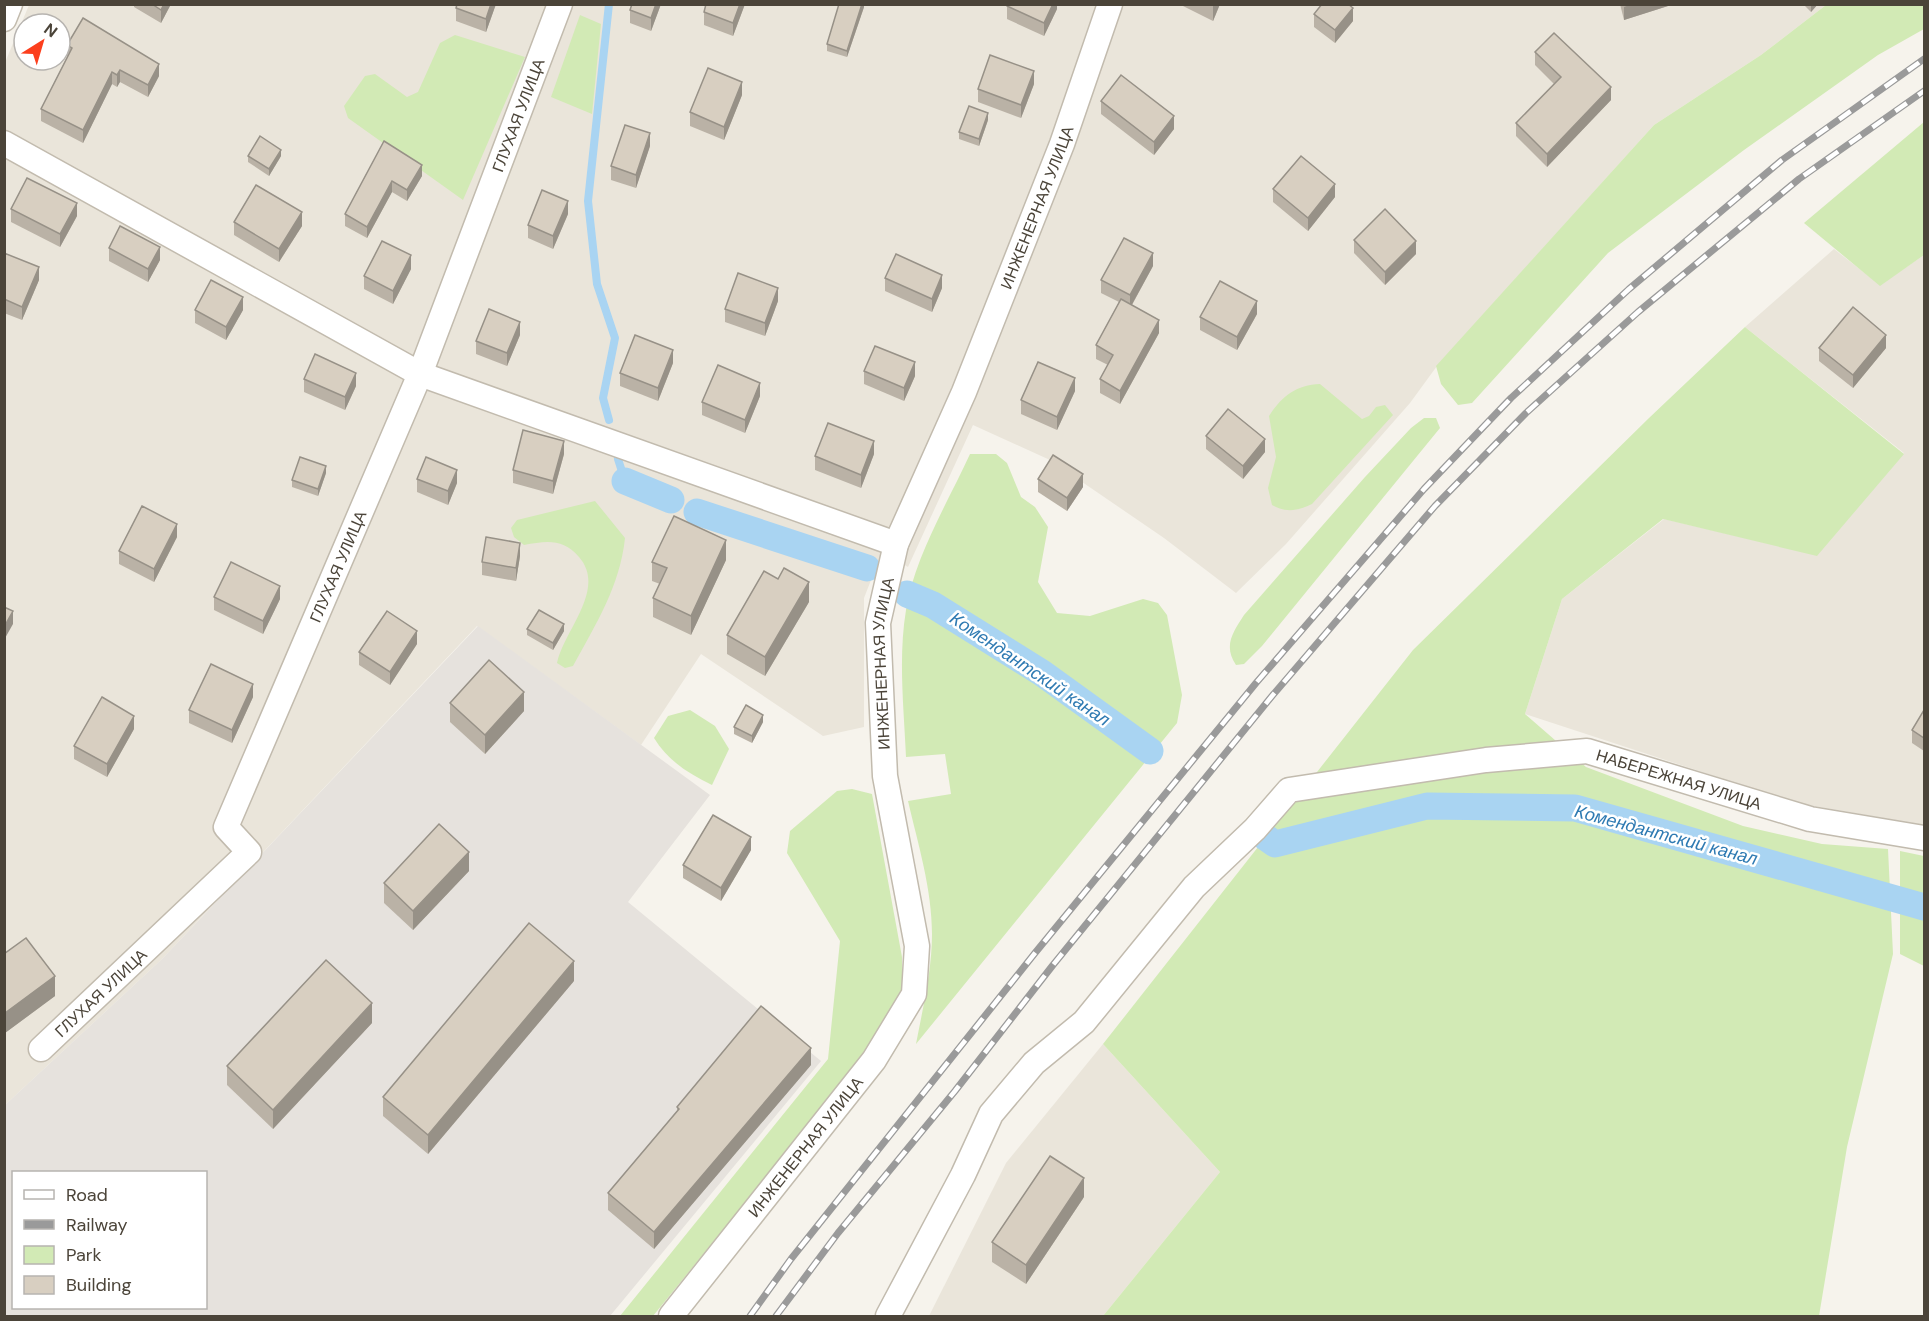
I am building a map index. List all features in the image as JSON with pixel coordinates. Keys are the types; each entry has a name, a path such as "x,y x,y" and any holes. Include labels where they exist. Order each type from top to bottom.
{"street":[{"path":"4,19 10,4"},
{"name":"ГЛУХАЯ УЛИЦА","path":"41,1049 249,852 226,827 420,374 560,4"},
{"name":"ИНЖЕНЕРНАЯ УЛИЦА","path":"671,1317 874,1060 914,994 917,946 885,776 878,623 896,544 964,392 1062,144 1110,4"},
{"path":"4,144 420,374 896,544"},
{"name":"НАБЕРЕЖНАЯ УЛИЦА","path":"888,1317 963,1175 991,1114 1034,1063 1084,1022 1194,887 1255,829 1289,790 1486,760 1587,751 1810,819 1924,838"}],"shaded area":[{"path":"29,5 1826,5 1761,55 1654,125 1437,366 1410,403 1286,544 1236,593 1164,538 1050,460 973,425 908,567 882,552 864,598 864,727 823,736 701,654 641,745 477,626 162,959 5,1105 4,65 12,46 12,72 72,72 72,12 26,12"},
{"path":"1834,249 1880,285 1924,255 1924,825 1797,803 1525,714 1562,599 1664,519 1817,555 1904,453 1745,327"},
{"path":"478,626 710,795 628,902 821,1061 610,1316 5,1316 5,1105 162,959"},
{"path":"1103,1044 1220,1172 1103,1316 929,1316 1006,1163"}],"green space":[{"path":"1826,5 1924,5 1924,29 1878,55 1744,150 1608,253 1472,403 1458,405 1441,384 1436,366 1654,125 1761,55"},
{"path":"580,15 601,24 592,114 551,97"},
{"path":"455,35 525,57 463,200 348,118 344,106 365,76 375,74 407,97 418,92 440,43"},
{"path":"1924,122 1924,255 1880,286 1804,223"},
{"path":"1745,327 1904,454 1817,556 1663,519 1562,599 1525,714 1586,767 1743,826 1822,844 1888,849 1893,954 1847,1147 1819,1316 1103,1316 1220,1172 1103,1044 1413,650"},
{"path":"1320,384 1362,419 1369,416 1376,407 1385,405 1393,415 1312,504 1297,510 1282,509 1272,505 1268,488 1276,457 1269,416 1290,393 1297,389"},
{"path":"1424,418 1436,418 1440,428 1262,646 1244,664 1236,665 1230,652 1230,645 1233,633 1244,615 1365,477 1411,428"},
{"path":"970,454 996,454 1007,463 1021,497 1035,507 1048,527 1038,582 1057,613 1090,616 1143,599 1158,603 1167,615 1182,695 1177,723 916,1044 929,975 932,934 927,883 908,801 951,794 945,754 906,757 902,646 906,610 916,570"},
{"path":"595,501 625,538 622,556 612,589 598,620 573,666 565,668 557,663 586,596 588,582 586,569 579,557 567,547 554,542 524,545 514,537 511,528 517,520"},
{"path":"690,710 715,726 729,749 712,785 679,766 654,738 668,716"},
{"path":"852,789 872,794 902,957 902,995 866,1054 653,1316 620,1316 828,1059 840,941 787,853 790,831 837,791"},
{"path":"1900,851 1924,856 1924,966 1900,954"}],"building":[{"path":"152,4 164,4 161,10"},
{"path":"457,4 491,4 486,19 456,8"},
{"path":"632,4 656,4 651,18 630,10"},
{"path":"706,4 740,4 733,23 704,12"},
{"path":"839,4 862,4 847,51 827,44"},
{"path":"1008,4 1053,4 1044,23 1007,6"},
{"path":"1322,4 1348,4 1353,8 1335,30 1314,14"},
{"path":"83,18 159,64 148,85 120,70 117,75 112,72 83,130 41,109 60,72 72,72 72,37"},
{"path":"1554,33 1611,87 1547,154 1516,123 1561,77 1535,52"},
{"path":"990,55 1034,71 1021,105 978,89"},
{"path":"708,68 742,82 724,127 690,112"},
{"path":"1121,75 1174,116 1154,142 1101,101"},
{"path":"969,106 988,113 979,139 959,132"},
{"path":"625,125 650,133 636,175 611,166"},
{"path":"260,136 281,150 269,169 248,156"},
{"path":"384,141 422,165 407,190 392,181 367,227 345,214"},
{"path":"1301,156 1335,184 1308,218 1273,189"},
{"path":"27,178 77,203 60,234 11,209"},
{"path":"256,185 302,212 279,249 234,222"},
{"path":"542,190 568,201 553,236 528,225"},
{"path":"1385,209 1416,241 1385,272 1354,240"},
{"path":"120,226 160,247 148,269 109,248"},
{"path":"1124,238 1153,253 1130,295 1101,280"},
{"path":"382,241 411,255 393,291 364,276"},
{"path":"4,253 39,267 22,307 4,299"},
{"path":"896,254 942,275 932,299 885,278"},
{"path":"738,273 778,288 765,323 725,309"},
{"path":"211,280 243,297 226,327 195,310"},
{"path":"1220,281 1257,301 1237,337 1200,317"},
{"path":"1121,299 1159,320 1120,391 1100,379 1113,355 1096,345"},
{"path":"1853,307 1886,335 1853,375 1819,348"},
{"path":"489,309 520,322 507,353 476,341"},
{"path":"635,335 673,350 658,388 620,373"},
{"path":"875,346 915,362 904,388 864,371"},
{"path":"315,354 356,373 345,397 304,379"},
{"path":"1038,362 1075,378 1057,417 1021,400"},
{"path":"718,365 760,383 745,420 702,402"},
{"path":"1228,409 1265,439 1243,466 1206,436"},
{"path":"828,423 874,441 861,475 815,456"},
{"path":"523,430 564,441 553,481 513,470"},
{"path":"1053,455 1083,474 1067,498 1038,479"},
{"path":"300,457 326,466 318,489 292,480"},
{"path":"426,457 457,470 448,491 417,479"},
{"path":"142,506 177,524 154,569 119,551"},
{"path":"674,516 726,540 691,616 653,598 667,568 652,562"},
{"path":"486,537 520,543 516,568 482,562"},
{"path":"231,562 280,586 263,621 214,597"},
{"path":"784,568 809,582 765,657 727,635 764,571 778,579"},
{"path":"4,607 13,611 4,627"},
{"path":"539,610 564,624 553,643 527,629"},
{"path":"387,611 417,631 390,672 359,652"},
{"path":"489,660 524,692 485,735 450,703"},
{"path":"211,664 253,684 232,730 189,710"},
{"path":"102,697 134,716 107,764 74,746"},
{"path":"746,705 763,715 752,736 734,727"},
{"path":"1924,710 1924,738 1912,730"},
{"path":"713,815 751,837 721,888 683,865"},
{"path":"439,824 469,852 413,911 384,883"},
{"path":"529,923 574,961 428,1135 383,1097"},
{"path":"26,938 55,976 5,1013 4,954"},
{"path":"326,960 372,1003 273,1110 227,1066"},
{"path":"761,1006 811,1048 654,1232 608,1193"},
{"path":"1050,1156 1084,1178 1026,1265 992,1242"}],"waterway":[{"name":"Комендантский канал","path":"609,4 588,201 597,284 615,338 603,398 609,420"},
{"name":"Комендантский канал","path":"618,459 625,481"},
{"name":"Комендантский канал","path":"625,481 671,500"},
{"name":"Комендантский канал","path":"697,512 867,568"},
{"name":"Комендантский канал","path":"907,594 933,605 1042,673 1150,751"},
{"name":"Комендантский канал","path":"1265,837 1275,844 1427,806 1575,808 1924,907"}],"railway":[{"path":"750,1316 791,1259 1035,953 1256,683 1424,489 1511,398 1629,289 1782,160 1924,59"},
{"path":"776,1316 838,1233 955,1091 1053,965 1272,696 1435,506 1526,413 1638,312 1799,179 1924,91"}]}
